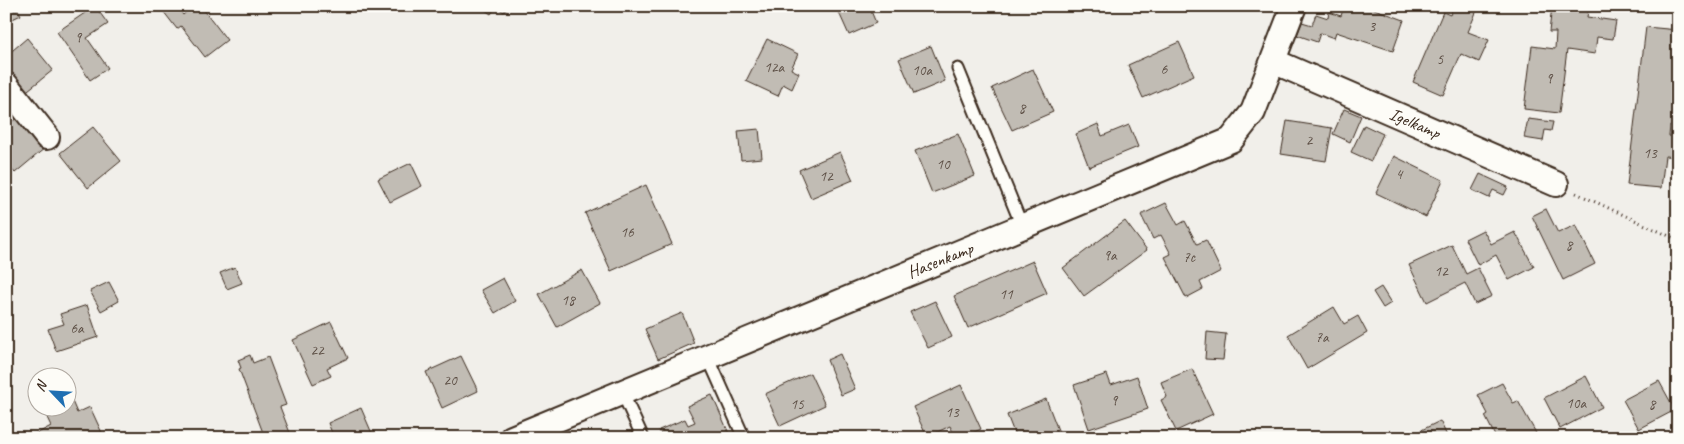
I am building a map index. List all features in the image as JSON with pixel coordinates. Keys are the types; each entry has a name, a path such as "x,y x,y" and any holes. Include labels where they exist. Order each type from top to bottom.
{"street":[{"name":"Hasenkamp","path":"512,438 1231,140 1253,112 1294,6"},
{"name":"Igelkamp","path":"1273,61 1556,184"},
{"path":"6,85 47,137"}],"lane":[{"path":"958,69 1022,226"},
{"path":"708,357 744,438"},
{"path":"622,392 643,438"}],"path":[{"path":"1556,184 1678,240"}],"building":[{"path":"6,6 16,6 21,15 6,22"},
{"path":"95,6 108,24 87,38 108,68 90,80 57,32"},
{"path":"176,6 183,15 193,6 201,6 227,40 205,57 181,26 177,29 160,7"},
{"path":"479,6 508,6 504,12 496,7 491,14"},
{"path":"836,6 869,6 876,23 849,35"},
{"path":"1344,6 1366,6 1404,20 1393,51 1336,32 1334,38 1320,33 1317,42 1297,35 1302,22 1312,25 1316,14 1328,18 1329,12 1341,16"},
{"path":"1454,6 1483,6 1483,10 1477,10 1468,32 1489,40 1479,62 1461,54 1443,95 1413,82 1443,12 1450,15"},
{"path":"1552,6 1589,6 1587,17 1616,21 1613,39 1597,37 1595,54 1567,50 1559,113 1524,109 1532,46 1555,49 1556,32 1549,32"},
{"path":"1646,27 1678,30 1678,91 1674,91 1672,102 1678,103 1678,127 1670,126 1669,136 1678,137 1678,157 1665,156 1661,188 1627,185"},
{"path":"27,38 53,70 23,94 6,73 6,56"},
{"path":"767,39 798,54 791,69 799,73 792,89 783,84 778,96 746,81"},
{"path":"1179,42 1194,75 1143,98 1128,65"},
{"path":"931,46 945,81 914,94 899,59"},
{"path":"1033,69 1053,112 1012,130 992,88"},
{"path":"1344,109 1361,116 1350,142 1333,134"},
{"path":"19,116 45,148 15,173 6,163 6,127"},
{"path":"1528,119 1553,122 1551,131 1545,130 1543,141 1524,138"},
{"path":"1287,121 1332,128 1326,161 1281,154"},
{"path":"1098,124 1102,136 1129,125 1138,147 1089,167 1076,134"},
{"path":"1364,125 1383,134 1371,161 1351,152"},
{"path":"93,127 121,161 88,188 60,153"},
{"path":"759,129 762,158 741,160 738,131"},
{"path":"958,134 975,176 932,193 915,151"},
{"path":"840,152 853,180 811,198 799,170"},
{"path":"1394,156 1443,180 1426,217 1376,193"},
{"path":"411,163 422,186 390,202 378,179"},
{"path":"1480,174 1508,187 1504,195 1493,190 1489,198 1472,190"},
{"path":"646,185 672,244 611,271 585,213"},
{"path":"1166,203 1178,225 1185,221 1197,244 1206,240 1221,271 1200,282 1203,289 1186,298 1165,257 1171,254 1161,235 1153,239 1141,215"},
{"path":"1546,209 1558,233 1576,225 1595,264 1563,280 1532,216"},
{"path":"1125,221 1147,250 1084,296 1063,268"},
{"path":"1483,230 1491,244 1515,232 1534,267 1509,280 1496,255 1478,265 1465,239"},
{"path":"1452,245 1466,274 1478,268 1492,296 1475,304 1465,283 1427,302 1409,265"},
{"path":"1033,261 1047,293 968,328 954,296"},
{"path":"235,267 242,283 227,289 220,273"},
{"path":"582,270 600,303 557,327 539,294"},
{"path":"503,278 515,301 495,313 481,290"},
{"path":"109,282 119,301 101,311 90,291"},
{"path":"1381,287 1391,303 1383,308 1373,292"},
{"path":"935,301 952,337 928,348 910,312"},
{"path":"87,305 98,337 56,351 48,329 64,324 60,314"},
{"path":"1334,307 1344,324 1358,316 1367,333 1307,369 1288,335"},
{"path":"682,313 694,343 658,359 645,329"},
{"path":"331,322 348,358 327,368 331,376 313,384 293,340"},
{"path":"1207,332 1226,334 1223,360 1205,359"},
{"path":"840,354 855,389 841,395 827,360"},
{"path":"250,355 253,363 268,357 286,405 280,407 292,438 265,438 239,369 241,368 238,360"},
{"path":"461,356 478,391 442,408 426,372"},
{"path":"1192,369 1213,414 1176,431 1161,400 1167,397 1161,382"},
{"path":"810,373 825,405 780,426 765,394"},
{"path":"1107,374 1111,385 1137,376 1148,409 1089,429 1074,385"},
{"path":"1586,376 1602,407 1560,429 1544,398"},
{"path":"1659,381 1675,410 1639,429 1623,400"},
{"path":"1502,383 1513,403 1518,401 1536,433 1528,438 1496,438 1485,416 1488,414 1478,395"},
{"path":"961,385 981,429 962,438 956,438 950,426 927,437 913,407"},
{"path":"712,395 731,438 663,438 659,430 685,419 688,425 695,422 687,406"},
{"path":"1046,399 1061,438 1016,438 1007,415"},
{"path":"90,407 102,433 90,438 37,438 36,434 51,426 46,416 78,416 78,413"},
{"path":"361,408 374,438 334,438 328,423"},
{"path":"1440,421 1448,438 1405,438"}]}
